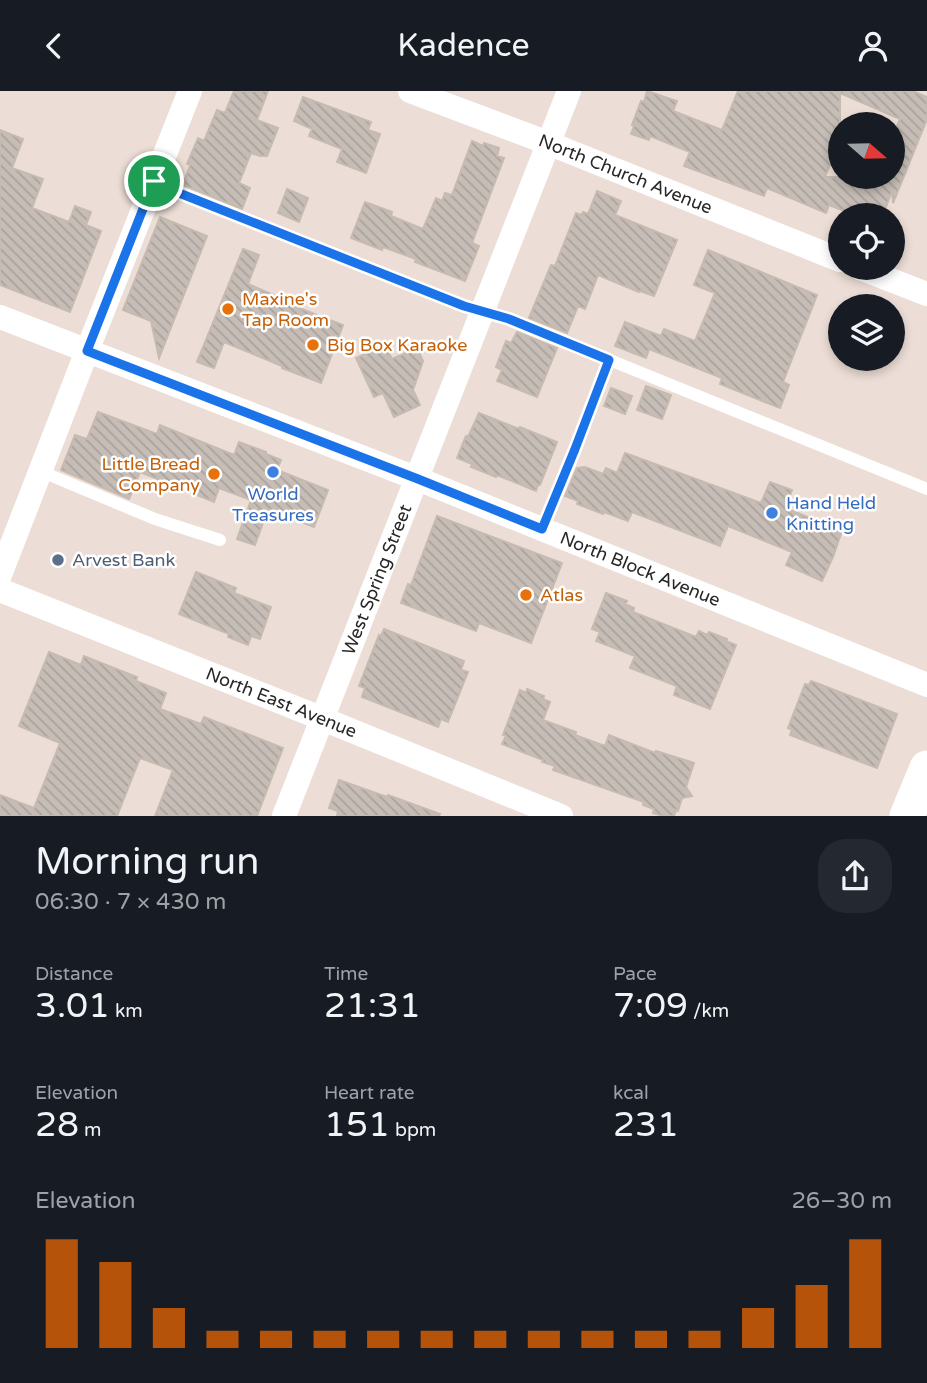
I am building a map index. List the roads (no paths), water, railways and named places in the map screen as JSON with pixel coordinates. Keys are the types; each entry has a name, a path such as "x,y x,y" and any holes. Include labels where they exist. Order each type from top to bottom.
{"street":[{"path":"0,575 190,91"},
{"name":"North Church Avenue","path":"410,91 828,255"},
{"name":"West Spring Street","path":"285,816 569,91"},
{"path":"891,280 927,294"},
{"name":"North Block Avenue","path":"0,317 418,479 927,685"},
{"name":"North East Avenue","path":"0,590 561,816"},
{"path":"907,816 927,768"}],"lane":[{"path":"154,181 464,306 509,319 927,489"},
{"path":"542,529 609,360"},
{"path":"40,471 155,519 220,540"}],"place":[{"name":"Maxine's Tap Room","path":"228,309"},
{"name":"Big Box Karaoke","path":"313,345"},
{"name":"World Treasures","path":"273,472"},
{"name":"Little Bread Company","path":"214,474"},
{"name":"Hand Held Knitting","path":"772,513"},
{"name":"Arvest Bank","path":"58,560"},
{"name":"Atlas","path":"526,595"}]}
